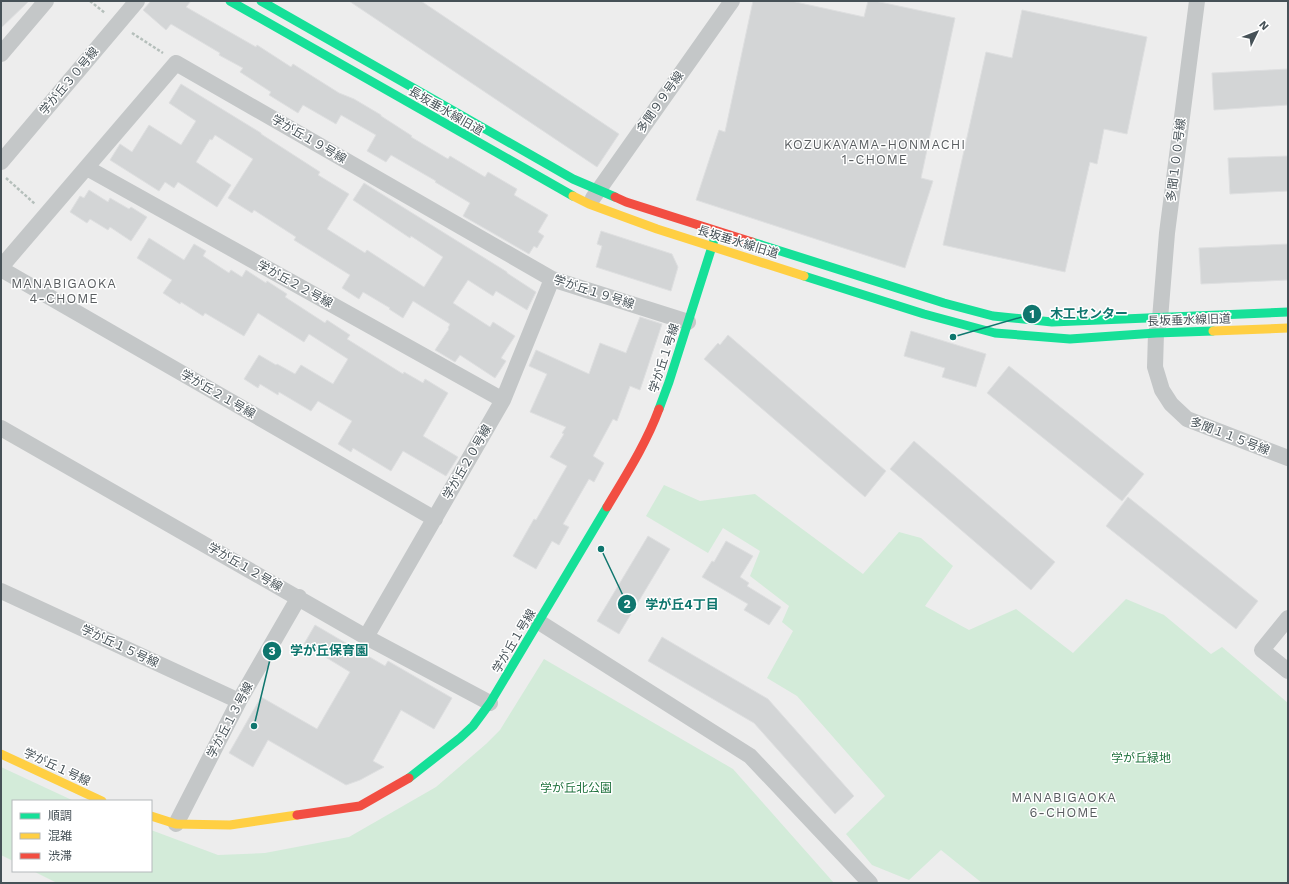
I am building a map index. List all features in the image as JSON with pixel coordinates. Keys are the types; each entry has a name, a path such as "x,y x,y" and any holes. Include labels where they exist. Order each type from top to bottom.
{"street":[{"path":"1,54 46,1"},
{"name":"学が丘３０号線","path":"1,162 137,1"},
{"name":"長坂垂水線旧道","path":"230,1 565,192 589,204 657,229 924,314 995,333 1070,339 1158,326 1288,312"},
{"name":"長坂垂水線旧道","path":"261,1 574,178 626,202 716,231 944,303 993,316 1052,322 1158,326 1288,328"},
{"name":"多聞９９号線","path":"589,204 732,1"},
{"name":"多聞１００号線","path":"1158,326 1167,233 1197,1"},
{"name":"学が丘１９号線","path":"1,268 176,63 552,280 688,322"},
{"name":"学が丘２２号線","path":"87,168 503,400"},
{"name":"学が丘１号線","path":"152,816 176,824 230,825 360,806 414,775 473,726 490,703 539,622 648,435 669,382 716,231"},
{"name":"学が丘２１号線","path":"1,268 435,519"},
{"name":"学が丘２０号線","path":"366,637 503,400 552,280"},
{"name":"多聞１１５号線","path":"1158,326 1155,367 1162,390 1171,404 1187,419 1288,458"},
{"name":"学が丘１２号線","path":"1,428 366,637 490,703"},
{"name":"学が丘１５号線","path":"1,591 239,701"},
{"name":"学が丘１３号線","path":"176,824 239,701 298,597"},
{"path":"1288,618 1262,650 1288,671"},
{"path":"539,622 750,756 870,883"},
{"name":"学が丘１号線","path":"1,754 100,800"}],"path":[{"path":"1,174 46,214"}],"green space":[{"name":"学が丘緑地","path":"664,485 700,501 755,494 863,574 899,532 921,538 953,566 925,606 969,630 1016,609 1073,653 1126,599 1164,615 1211,654 1222,647 1288,703 1288,883 982,883 941,850 909,880 872,865 846,834 885,796 797,696 767,678 793,631 782,622 789,606 750,576 760,551 723,528 708,553 646,516"},
{"name":"学が丘北公園","path":"544,659 733,769 834,883 57,883 35,872 152,872 152,830 218,855 265,853 349,837 436,787 500,730"},
{"path":"1,767 72,800 12,800 12,860 1,855"}],"building":[{"path":"1,1 29,1 1,28"},
{"path":"151,1 191,1 186,7 256,47 257,45 291,67 293,64 339,93 354,99 381,115 412,136 411,137 448,159 450,156 485,177 488,172 517,189 514,195 548,215 538,232 544,236 537,248 534,246 529,254 463,216 470,203 435,182 436,181 391,155 386,162 367,151 376,135 341,115 336,124 303,105 298,113 269,95 271,92 240,72 243,68 219,55 220,53 171,24 166,30 143,10"},
{"path":"349,1 421,1 619,134 597,167"},
{"path":"753,1 791,1 864,17 868,1 875,1 955,18 921,178 933,181 905,268 696,200 719,130 725,132"},
{"path":"1022,10 1147,37 1127,134 1104,129 1097,164 1090,162 1065,272 943,245 986,52 1012,58"},
{"path":"1288,69 1288,105 1214,110 1212,73"},
{"path":"181,84 261,133 320,172 318,175 349,194 327,229 365,253 367,250 424,287 443,257 411,236 410,238 353,200 364,183 507,272 536,292 527,310 496,291 493,296 468,280 453,303 490,327 493,322 515,336 501,358 506,361 495,378 460,355 455,362 435,350 449,329 450,324 413,301 403,318 389,309 390,308 363,292 359,299 342,288 350,275 294,240 296,237 254,210 252,213 228,198 253,159 215,135 212,140 210,139 196,162 231,185 217,207 178,182 174,188 165,182 159,191 110,160 120,144 132,152 149,125 181,145 196,121 169,103"},
{"path":"1288,156 1288,191 1230,194 1228,158"},
{"path":"89,190 108,202 110,198 129,209 131,207 147,217 131,241 110,227 108,230 90,219 87,223 70,212 80,196 84,198"},
{"path":"601,231 672,254 678,267 671,291 596,267 602,246 597,244"},
{"path":"149,238 184,260 194,244 206,251 203,256 229,273 231,270 242,277 246,270 287,294 285,297 325,323 327,320 350,335 347,339 403,374 404,372 423,383 425,379 448,393 423,436 458,457 446,476 403,451 391,471 353,448 351,452 338,444 352,421 318,401 311,411 279,392 278,395 260,384 258,388 244,379 259,355 295,374 301,365 333,384 348,359 309,334 304,342 258,313 244,336 205,313 203,316 181,302 180,304 163,293 172,280 137,258"},
{"path":"1288,244 1288,280 1201,284 1199,248"},
{"path":"640,317 662,324 640,390 630,386 617,421 613,419 593,456 604,463 594,482 589,479 563,524 569,527 559,545 552,541 536,569 513,556 534,519 536,520 567,466 550,457 564,434 562,433 566,427 530,412 547,374 529,366 536,350 589,374 600,343 626,353"},
{"path":"911,331 986,354 976,387 942,377 945,368 904,356"},
{"path":"728,335 886,471 865,497 704,359 718,343 720,345"},
{"path":"1009,366 1144,474 1122,501 987,393"},
{"path":"914,441 1055,562 1031,590 890,469"},
{"path":"1128,497 1258,601 1236,629 1106,526"},
{"path":"648,536 670,549 619,634 597,621"},
{"path":"726,541 753,556 740,577 749,583 747,586 781,607 769,625 744,610 748,604 702,577 712,561 714,562"},
{"path":"315,625 385,666 388,661 452,698 434,729 401,710 373,761 384,767 360,780 346,785 268,740 253,767 229,753 261,697 317,729 350,672 304,644"},
{"path":"662,637 768,699 854,796 835,814 754,723 648,661"}],"traffic: fast":[{"path":"230,1 573,196"},
{"path":"261,1 573,179 615,197"},
{"path":"659,409 716,234"},
{"path":"752,242 944,303 993,316 1052,322 1288,312"},
{"path":"804,276 924,314 995,333 1070,339 1213,331"},
{"path":"409,778 473,726 490,703 607,507"}],"traffic: slow":[{"path":"573,196 589,204 657,229 804,276"},
{"path":"1213,331 1288,328"},
{"path":"1,754 100,800"},
{"path":"152,816 176,824 230,825 297,815"}],"traffic: jam":[{"path":"615,197 626,202 752,242"},
{"path":"607,507 642,447 659,409"},
{"path":"297,815 360,806 409,778"}],"place":[{"name":"木工センター","path":"953,337"},
{"name":"学が丘4丁目","path":"601,549"},
{"name":"学が丘保育園","path":"254,726"}],"district":[{"name":"KOZUKAYAMA-HONMACHI 1-CHOME","path":"875,152"},
{"name":"MANABIGAOKA 4-CHOME","path":"64,290"},
{"name":"MANABIGAOKA 6-CHOME","path":"1064,804"}]}
